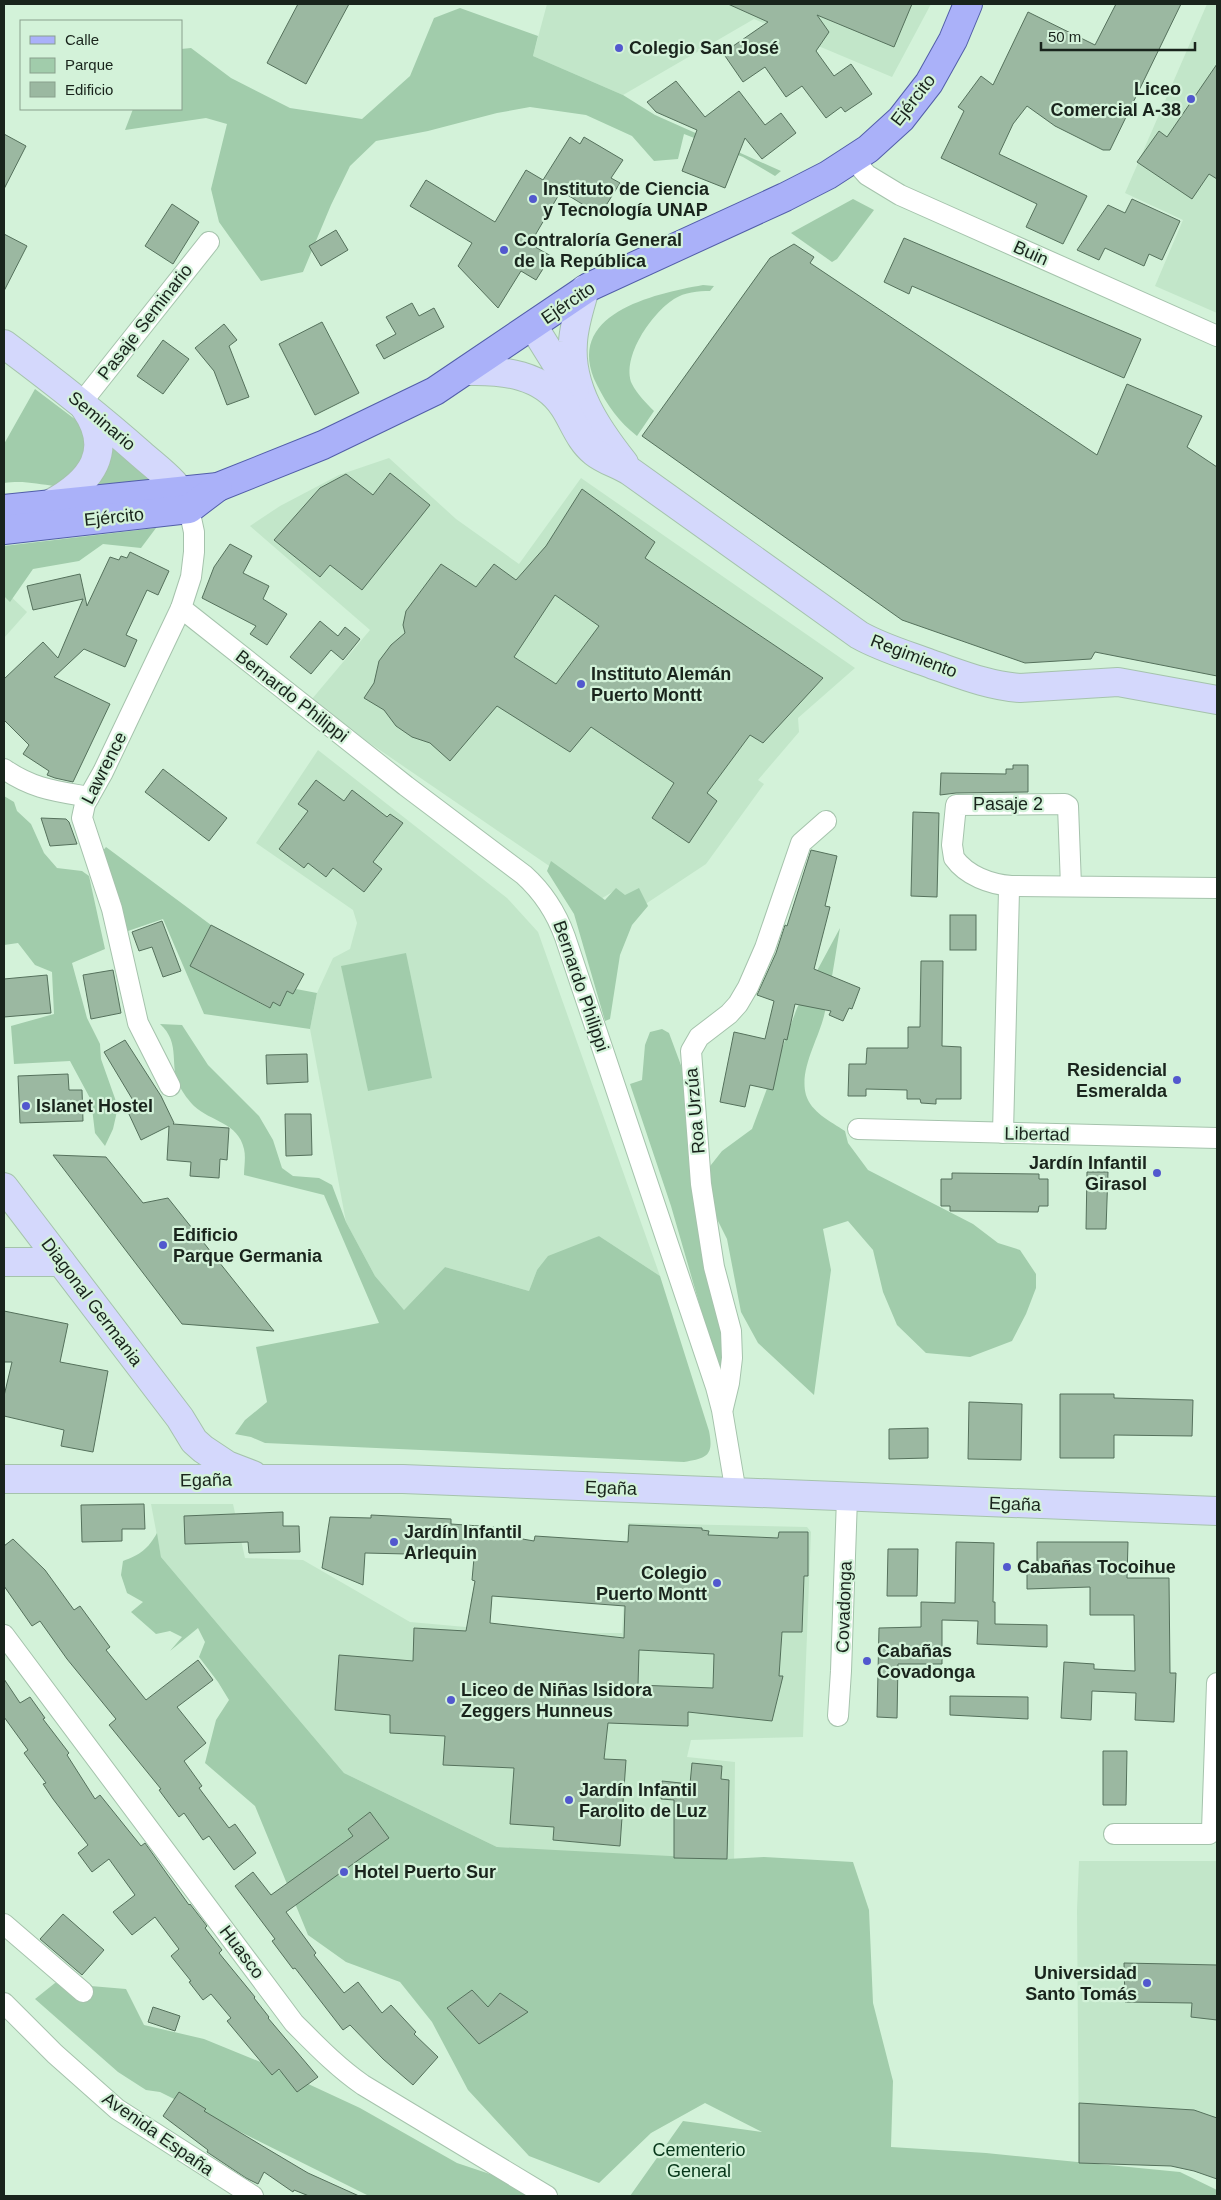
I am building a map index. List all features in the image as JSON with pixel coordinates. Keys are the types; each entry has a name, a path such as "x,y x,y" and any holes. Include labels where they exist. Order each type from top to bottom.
{"main road":[{"name":"Ejército","path":"4,530 185,499 323,446 436,391 585,290 828,176 853,159 893,128 915,103 953,40 968,4"},
{"name":"Regimiento","path":"582,398 575,375 573,350 576,321 585,290"},
{"name":"Regimiento","path":"533,326 566,379 582,398 605,437 631,472"},
{"name":"Seminario","path":"4,344 82,402 185,499"},
{"name":"Regimiento","path":"467,371 494,370 507,372 542,385 563,405 581,438 593,451 631,472 859,635 884,647 980,681 1006,687 1020,688 1118,682 1217,700"},
{"path":"50,504 80,484 90,472 98,455 98,432 82,402"},
{"name":"Ejército","path":"4,509 50,504 185,499"},
{"name":"Diagonal Germania","path":"4,1187 180,1418 194,1441 215,1459 227,1465 249,1475 272,1479"},
{"path":"4,1262 61,1262"},
{"name":"Diagonal Germania","path":"180,1418 206,1437 239,1456 264,1466 317,1478"},
{"path":"151,1480 176,1475 186,1470 194,1454 194,1441"},
{"name":"Egaña","path":"4,1479 403,1479 736,1494 1217,1511"}],"street":[{"name":"Buin","path":"853,159 867,176 900,195 1217,336"},
{"name":"Pasaje Seminario","path":"82,402 208,242"},
{"name":"Lawrence","path":"170,1086 138,1023 112,909 82,818 82,810 103,772 181,608 191,577 194,552 194,532 185,499"},
{"name":"Bernardo Philippi","path":"181,608 406,786 524,875 541,892 553,908 560,921 722,1410 736,1494"},
{"path":"4,769 27,783 45,790 89,797"},
{"path":"4,785 32,797 46,800 61,801 89,797"},
{"name":"Pasaje 2","path":"1011,886 988,882 971,873 954,858 952,845 956,805 1065,804 1068,806 1071,886"},
{"name":"Roa Urzúa","path":"722,1410 729,1383 732,1358 731,1331 714,1267 701,1184 691,1051 699,1037 729,1014 748,987 773,925 801,843 826,820"},
{"path":"1003,1133 1009,890 1011,886 1217,888"},
{"name":"Libertad","path":"858,1129 1217,1138"},
{"name":"Covadonga","path":"838,1716 842,1671 847,1498"},
{"name":"Huasco","path":"4,1636 294,2022 316,2046 342,2070 363,2085 547,2196"},
{"path":"1114,1834 1209,1834 1212,1830 1217,1683"},
{"path":"4,1924 82,1992"},
{"name":"Avenida España","path":"4,2003 55,2054 117,2109 227,2182 253,2196"}],"shaded area":[{"name":"Colegio San José","path":"547,4 931,4 892,77 754,19 623,95 533,56"},
{"name":"Liceo Comercial A-38","path":"1207,4 1217,4 1217,313 1155,286 1183,220 1125,193"},
{"name":"Instituto Alemán Puerto Montt","path":"389,458 456,519 519,564 581,478 855,668 798,718 799,732 758,780 764,784 706,864 647,903 626,900 614,891 599,900 368,742 312,699 370,630 250,526 280,506 339,475"},
{"path":"4,590 27,612 4,638"},
{"path":"318,750 507,898 538,932 660,1276 599,1236 537,1270 529,1291 445,1267 404,1310 375,1276 346,1222 310,1029 317,993 333,958 350,949 357,923 353,910 256,843"},
{"name":"Liceo de Niñas Isidora Zeggers Hunneus","path":"151,1504 233,1504 245,1558 303,1560 410,1622 531,1633 622,1633 628,1523 807,1527 811,1532 803,1737 691,1740 687,1757 735,1762 734,1866 497,1847 344,1773 161,1557"},
{"name":"Universidad Santo Tomás","path":"1079,1861 1217,1861 1217,2179 1171,2166 1079,2163 1077,1910"}],"green space":[{"path":"460,8 538,36 533,56 623,95 655,115 781,171 775,176 743,157 684,134 678,159 654,161 632,136 586,115 530,107 497,113 428,131 376,141 350,166 331,205 303,272 261,281 219,222 211,189 227,124 206,118 125,130 133,110 182,110 182,49 191,48 231,78 290,108 362,119 410,76 434,18"},
{"path":"853,199 874,210 837,259 832,262 791,233"},
{"path":"703,285 714,286 710,291 683,295 665,306 648,325 635,349 631,361 630,373 632,384 639,395 654,411 637,436 614,413 597,385 589,361 592,341 602,325 618,312 660,294"},
{"path":"35,389 76,420 88,435 84,464 56,486 24,482 4,483 4,444"},
{"path":"112,441 159,482 93,492"},
{"path":"156,528 141,548 103,544 79,561 33,569 10,602 4,596 4,546"},
{"path":"4,796 14,802 17,811 31,824 44,853 57,868 82,871 89,876 105,949 72,963 87,1018 100,1044 101,1059 118,1107 113,1129 105,1146 95,1133 91,1100 70,1061 14,1064 11,1026 54,1014 52,972 35,965 18,943 4,945"},
{"path":"106,847 211,925 201,944 203,973 269,1008 273,1002 280,1005 287,991 293,994 296,989 317,993 310,1029 204,1014 163,919 128,931 101,853"},
{"path":"551,861 605,900 616,888 625,895 639,888 648,906 632,925 620,955 610,1019 605,1021 574,914 547,871"},
{"path":"840,928 824,1016 805,1075 808,1101 822,1116 845,1131 848,1143 868,1170 973,1224 998,1243 1020,1250 1036,1274 1036,1288 1026,1314 1012,1341 970,1357 926,1353 897,1325 883,1292 873,1250 848,1221 823,1229 831,1270 814,1395 758,1343 741,1312 727,1239 715,1215 707,1170 722,1151 752,1129 797,1008"},
{"path":"406,953 432,1078 368,1091 341,966"},
{"path":"160,1024 182,1025 208,1065 259,1116 273,1140 282,1168 293,1176 319,1178 332,1185 346,1222 375,1276 404,1310 445,1267 529,1291 537,1270 548,1256 599,1236 660,1276 709,1431 710,1446 707,1454 698,1459 684,1462 265,1443 251,1437 235,1434 245,1420 267,1402 256,1347 379,1323 324,1195 244,1175 245,1152 241,1140 230,1128 194,1106 184,1094 175,1071 171,1039"},
{"path":"662,1029 669,1033 682,1068 723,1343 724,1361 719,1372 671,1206 630,1084 642,1080 645,1045 650,1032"},
{"name":"Cementerio General","path":"157,1533 161,1557 344,1773 497,1847 727,1859 764,1857 853,1862 869,1910 873,2003 893,2081 891,2147 986,2153 1180,2172 1217,2190 1217,2196 630,2196 683,2121 762,2132 705,2103 651,2133 599,2183 529,2156 468,2090 432,2022 400,1982 346,1962 308,1935 255,1806 205,1763 216,1720 229,1700 199,1657 205,1642 198,1628 170,1651 182,1637 170,1631 156,1634 131,1612 143,1602 127,1593 121,1575 123,1561 143,1551"},
{"path":"55,1983 126,1989 144,2025 204,2039 263,2063 360,2108 457,2163 520,2184 538,2196 369,2196 160,2092 146,2090 118,2072 35,1999"}],"building":[{"path":"298,4 349,4 306,84 267,63"},
{"path":"728,4 912,4 894,47 817,15 829,32 816,51 834,76 851,64 872,94 845,112 841,107 826,118 802,86 786,97 765,67 743,82 723,53 768,22"},
{"path":"1116,4 1181,4 1110,150 1103,150 1055,126 1027,106 1013,124 999,154 1087,196 1063,244 1026,227 1037,204 941,158 964,111 958,107 981,76 993,85 1028,12 1095,45"},
{"path":"1217,64 1217,179 1209,174 1192,199 1137,162 1159,131 1167,137"},
{"path":"676,81 705,117 739,91 765,125 781,113 796,133 762,159 745,138 725,188 682,171 697,130 656,112 647,102"},
{"path":"4,134 26,146 4,189"},
{"path":"570,137 580,144 584,137 623,160 611,178 620,183 600,215 561,191 530,244 551,256 536,280 521,271 498,308 458,266 472,243 410,206 426,180 495,222 526,170 543,180"},
{"path":"1132,199 1180,221 1162,260 1149,254 1144,266 1105,248 1099,260 1077,250 1108,205 1125,213"},
{"path":"172,204 199,222 173,264 145,246"},
{"path":"336,230 348,250 321,266 309,246"},
{"path":"4,234 27,246 4,291"},
{"path":"904,238 1141,339 1124,378 912,286 909,294 884,282"},
{"path":"794,244 814,257 810,263 1097,455 1127,384 1202,416 1187,447 1217,467 1217,676 1095,652 1091,659 1025,663 902,620 642,436 770,258"},
{"path":"412,303 419,316 434,308 444,327 384,359 376,345 396,334 386,317"},
{"path":"322,322 359,393 315,415 279,344"},
{"path":"224,324 237,340 229,346 249,397 227,405 214,371 195,348"},
{"path":"163,340 189,359 163,394 137,376"},
{"path":"390,473 430,505 362,590 330,565 320,577 274,540 320,488 346,474 373,495"},
{"path":"582,489 655,542 645,558 823,678 763,743 750,735 707,793 717,801 689,843 652,818 674,783 591,727 570,752 497,706 450,761 430,743 412,737 396,726 384,710 364,698 374,683 379,661 391,645 405,633 403,625 406,611 441,564 476,587 494,564 516,580 546,546","holes":["555,595 599,626 556,684 514,657"]},
{"path":"230,544 252,556 243,573 269,586 263,599 287,614 267,645 250,634 256,626 202,598 214,567"},
{"path":"130,552 169,571 158,595 147,590 126,635 137,640 125,667 84,649 54,677 110,704 73,782 55,778 47,775 49,771 23,754 29,745 4,720 4,679 43,642 58,658 83,599 33,610 27,586 80,574 87,606 110,557 119,560 121,556 127,558"},
{"path":"320,621 338,636 345,627 360,639 343,660 331,650 311,674 290,657"},
{"path":"1013,765 1028,765 1028,792 940,795 941,773 1006,774 1006,769 1013,769"},
{"path":"163,769 227,818 209,841 145,792"},
{"path":"316,780 344,801 352,790 387,817 390,814 403,823 373,862 382,869 364,892 333,868 326,877 308,863 304,868 279,849 308,811 298,804"},
{"path":"913,812 939,813 937,897 911,896"},
{"path":"41,818 66,819 69,822 77,844 50,846"},
{"path":"811,850 837,856 825,906 830,907 814,969 860,988 852,1009 849,1008 843,1021 829,1015 831,1011 795,1004 787,1040 784,1039 773,1090 750,1085 745,1107 720,1102 734,1032 765,1039 774,1001 757,995 776,953 785,925 787,926"},
{"path":"950,915 976,915 976,950 950,950"},
{"path":"162,921 181,971 163,977 152,947 139,951 132,932"},
{"path":"211,925 304,974 293,994 287,991 280,1006 273,1002 270,1008 190,966"},
{"path":"921,961 943,961 942,1046 961,1047 961,1099 936,1099 936,1104 921,1103 920,1099 907,1099 907,1090 866,1089 866,1096 848,1096 849,1064 866,1064 867,1048 908,1048 908,1027 920,1027"},
{"path":"113,970 121,1013 91,1019 83,975"},
{"path":"47,975 51,1013 4,1017 4,979"},
{"path":"125,1040 161,1096 173,1124 229,1128 227,1160 220,1159 219,1178 190,1176 191,1162 167,1160 169,1126 141,1140 128,1112 137,1107 104,1052"},
{"path":"307,1054 308,1082 267,1084 266,1055"},
{"path":"68,1074 69,1090 82,1090 83,1121 20,1123 18,1076"},
{"path":"285,1114 311,1114 312,1155 286,1156"},
{"name":"Edificio Parque Germania","path":"53,1155 106,1157 143,1203 168,1198 274,1331 182,1324"},
{"path":"1087,1172 1108,1172 1106,1229 1086,1229"},
{"path":"952,1173 1039,1174 1039,1179 1048,1179 1048,1206 1039,1206 1038,1212 950,1211 950,1206 941,1206 941,1179 952,1179"},
{"path":"4,1311 68,1324 60,1362 108,1371 93,1452 61,1446 64,1430 4,1416 4,1396 12,1362 4,1362"},
{"path":"1060,1394 1114,1394 1114,1398 1193,1400 1192,1436 1114,1435 1114,1458 1060,1458"},
{"path":"969,1402 1022,1404 1021,1460 968,1459"},
{"path":"928,1428 928,1458 889,1459 889,1429"},
{"path":"144,1504 145,1529 122,1529 122,1541 82,1542 81,1505"},
{"path":"283,1512 283,1526 299,1526 300,1552 249,1553 248,1542 185,1544 184,1516"},
{"path":"371,1515 451,1519 451,1524 494,1527 494,1534 534,1541 535,1536 628,1542 629,1525 702,1528 702,1530 709,1531 708,1535 778,1538 779,1532 808,1532 808,1576 804,1576 802,1632 782,1632 779,1676 783,1676 772,1721 688,1712 688,1726 608,1723 604,1759 626,1760 620,1846 553,1840 554,1827 510,1824 514,1768 443,1765 445,1736 390,1733 390,1715 335,1710 339,1655 413,1661 414,1628 466,1631 475,1581 472,1580 474,1558 449,1555 365,1553 363,1585 322,1568 330,1517 371,1518","holes":["492,1596 625,1606 624,1638 490,1623","639,1650 714,1654 713,1688 638,1685"]},
{"path":"13,1539 45,1570 74,1610 80,1606 110,1647 106,1650 146,1700 198,1660 213,1680 177,1707 206,1743 184,1761 202,1786 199,1788 229,1828 235,1824 256,1853 234,1870 209,1836 203,1840 184,1813 179,1817 159,1790 161,1789 109,1725 116,1719 67,1659 40,1621 32,1626 4,1586 4,1546"},
{"path":"956,1542 994,1543 993,1602 995,1602 995,1624 1047,1625 1047,1647 977,1644 978,1621 942,1620 942,1664 898,1664 897,1718 877,1717 879,1628 921,1627 921,1602 955,1603"},
{"path":"1037,1542 1128,1542 1127,1578 1169,1578 1170,1673 1176,1673 1174,1722 1135,1720 1136,1693 1092,1691 1091,1720 1061,1718 1064,1662 1094,1664 1094,1669 1135,1671 1134,1615 1090,1615 1090,1587 1027,1589 1027,1565 1037,1564"},
{"path":"888,1549 918,1549 917,1596 887,1596"},
{"path":"4,1679 20,1703 30,1697 45,1718 43,1719 69,1753 67,1755 95,1799 100,1795 141,1846 145,1843 189,1905 207,1926 205,1928 222,1950 219,1953 255,1997 268,2018 318,2077 297,2092 279,2069 272,2075 227,2021 231,2018 211,1994 203,2000 189,1982 191,1981 171,1956 179,1949 155,1917 132,1935 113,1912 135,1895 109,1859 92,1872 78,1853 88,1845 43,1784 46,1783 24,1753 28,1750 4,1717"},
{"path":"950,1696 1028,1697 1028,1719 950,1715"},
{"path":"1103,1751 1127,1751 1126,1805 1103,1805"},
{"path":"692,1763 722,1766 721,1779 729,1780 727,1859 674,1858 674,1800 661,1799 662,1781 690,1784"},
{"path":"370,1812 389,1838 286,1912 316,1953 314,1955 344,1993 358,1982 382,2013 391,2005 416,2032 414,2034 438,2057 413,2085 383,2059 350,2025 343,2030 272,1941 275,1939 235,1886 253,1872 271,1895 353,1836 348,1829"},
{"path":"63,1914 104,1950 82,1975 40,1939"},
{"path":"1124,1963 1217,1965 1217,2020 1191,2017 1192,2003 1125,2002"},
{"path":"472,1990 488,2007 500,1993 528,2012 479,2044 447,2008"},
{"path":"153,2007 180,2016 175,2031 148,2022"},
{"path":"179,2092 206,2109 204,2111 308,2173 359,2196 309,2196 294,2190 293,2192 264,2172 258,2184 246,2178 207,2152 208,2150 163,2116"},
{"path":"1079,2103 1194,2110 1217,2118 1217,2179 1171,2166 1079,2163"}],"place":[{"name":"Colegio San José","path":"619,48"},
{"name":"Liceo Comercial A-38","path":"1191,99"},
{"name":"Instituto de Ciencia y Tecnología UNAP","path":"533,199"},
{"name":"Contraloría General de la República","path":"504,250"},
{"name":"Instituto Alemán Puerto Montt","path":"581,684"},
{"name":"Residencial Esmeralda","path":"1177,1080"},
{"name":"Islanet Hostel","path":"26,1106"},
{"name":"Jardín Infantil Girasol","path":"1157,1173"},
{"name":"Edificio Parque Germania","path":"163,1245"},
{"name":"Jardín Infantil Arlequin","path":"394,1542"},
{"name":"Cabañas Tocoihue","path":"1007,1567"},
{"name":"Colegio Puerto Montt","path":"717,1583"},
{"name":"Cabañas Covadonga","path":"867,1661"},
{"name":"Liceo de Niñas Isidora Zeggers Hunneus","path":"451,1700"},
{"name":"Jardín Infantil Farolito de Luz","path":"569,1800"},
{"name":"Hotel Puerto Sur","path":"344,1872"},
{"name":"Universidad Santo Tomás","path":"1147,1983"}]}
